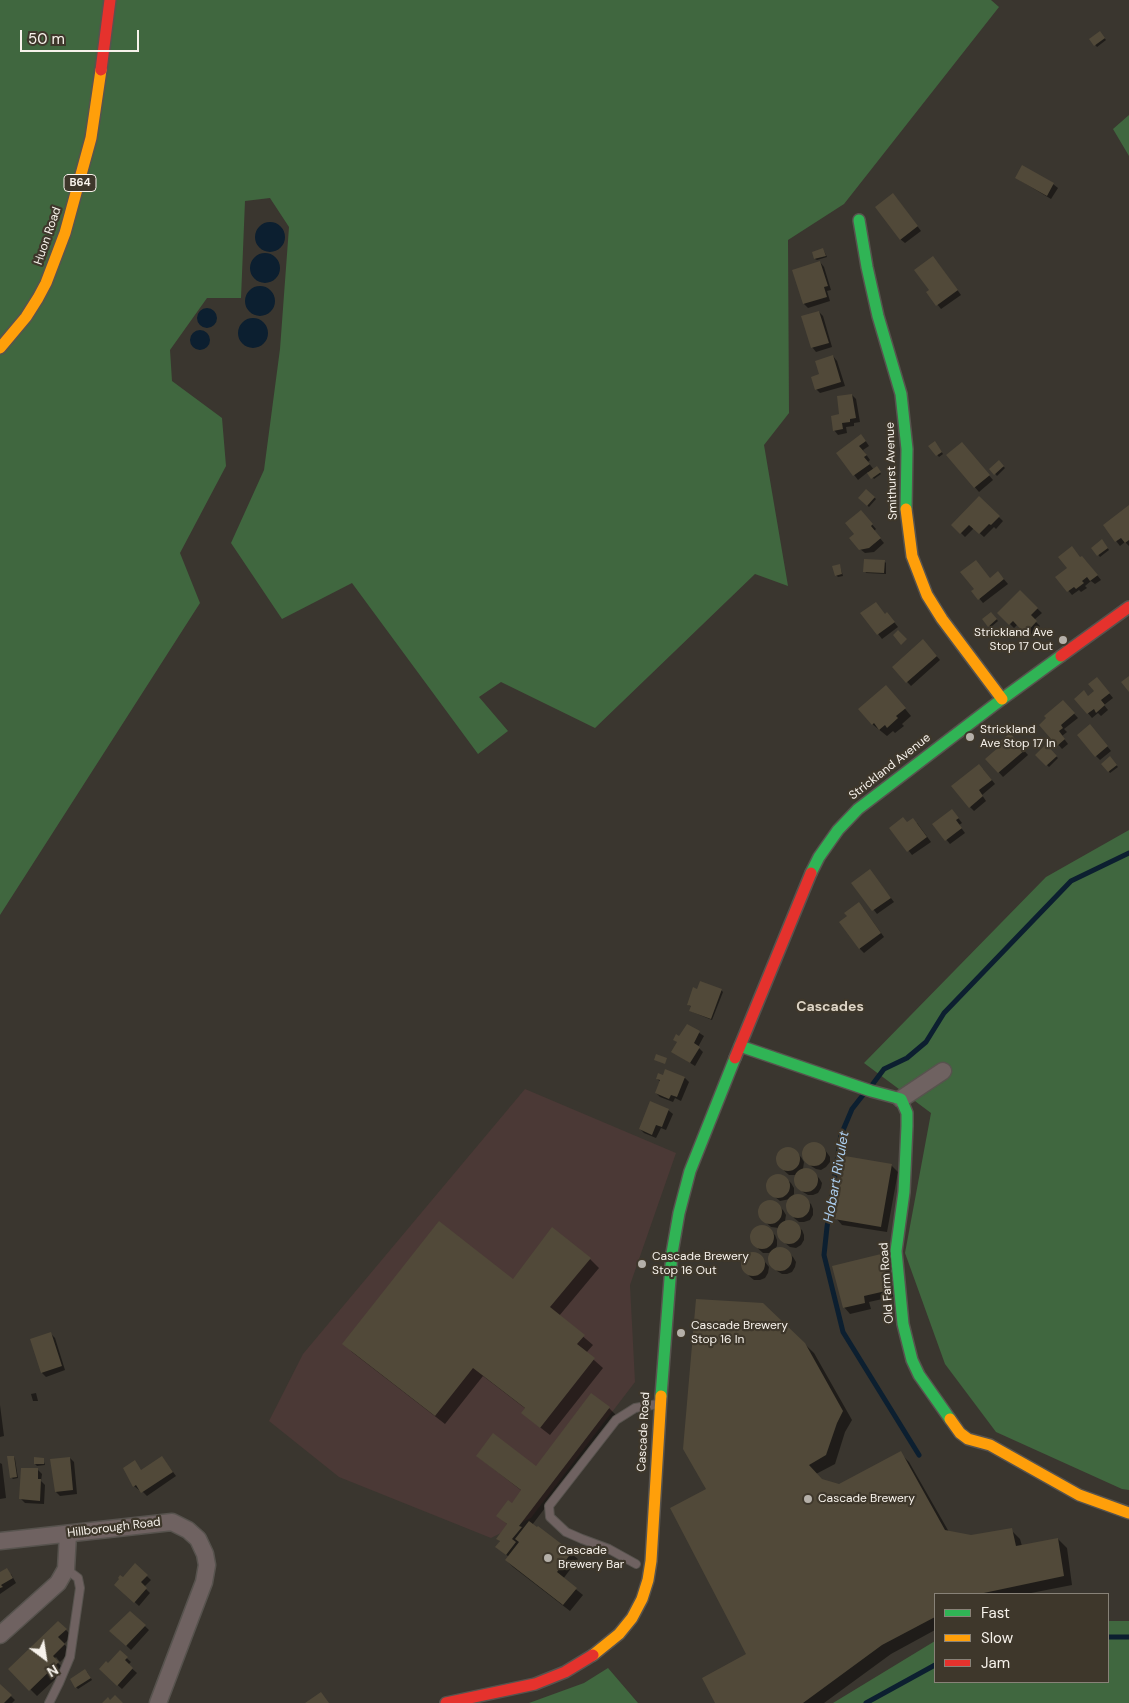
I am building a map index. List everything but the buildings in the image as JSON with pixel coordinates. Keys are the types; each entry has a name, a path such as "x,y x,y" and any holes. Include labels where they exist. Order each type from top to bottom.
{"street":[{"name":"Huon Road","path":"0,348 26,317 38,298 46,283 65,234 91,138 110,0"},
{"name":"Smithurst Avenue","path":"859,220 866,267 901,394 907,449 905,502 912,556 924,588 937,611 1002,699"},
{"name":"Strickland Avenue","path":"740,1046 808,879 819,857 838,830 858,809 883,788 1129,607"},
{"path":"740,1046 870,1091 901,1099 943,1071"},
{"name":"Cascade Road","path":"446,1703 528,1686 565,1672 607,1645 632,1618 645,1590 651,1561 660,1404 672,1253 679,1213 690,1171 740,1046"},
{"name":"Old Farm Road","path":"901,1099 907,1113 907,1126 904,1192 896,1251 903,1324 912,1360 919,1376 960,1433 968,1439 990,1445 1079,1495 1129,1513"},
{"name":"Hillborough Road","path":"0,1541 172,1522 188,1530 198,1539 205,1554 207,1565 204,1582 158,1703"},
{"path":"0,1635 58,1583 66,1569 68,1534"}],"lane":[{"path":"636,1564 610,1549 582,1540 566,1532 550,1516 549,1506 616,1420 635,1408 660,1404"},
{"path":"49,1703 70,1656 80,1588 78,1578 66,1569"}],"shaded area":[{"path":"525,1089 676,1153 630,1285 635,1382 531,1518 491,1538 339,1477 269,1421 303,1354"}],"green space":[{"path":"0,0 991,0 999,7 844,204 788,240 789,413 764,445 788,586 755,574 595,728 501,682 479,697 508,731 478,754 352,583 282,619 231,543 264,470 280,349 289,227 270,198 245,201 241,298 207,298 170,350 172,381 222,418 226,466 180,553 200,603 0,915"},
{"path":"1129,115 1129,156 1113,129"},
{"path":"1129,830 1129,1490 1122,1489 996,1432 945,1364 905,1253 931,1113 864,1063 1046,877"},
{"path":"1109,1621 1129,1621 1129,1703 833,1703 934,1642 934,1683 1109,1683"},
{"path":"608,1668 638,1703 529,1703 584,1683"}],"water":[{"path":"270,222 281,226 285,237 281,248 270,252 259,248 255,237 259,226"},
{"path":"265,253 276,257 280,268 276,279 265,283 254,279 250,268 254,257"},
{"path":"260,286 271,290 275,301 271,312 260,316 249,312 245,301 249,290"},
{"path":"207,308 214,311 217,318 214,325 207,328 200,325 197,318 200,311"},
{"path":"253,318 264,322 268,333 264,344 253,348 242,344 238,333 242,322"},
{"path":"200,330 207,333 210,340 207,347 200,350 193,347 190,340 193,333"}],"waterway":[{"name":"Hobart Rivulet","path":"872,1085 884,1069 907,1058 926,1042 944,1013 1071,881 1129,853"},
{"name":"Hobart Rivulet","path":"863,1095 852,1109 841,1135 824,1255 843,1332 919,1455"},
{"path":"1109,1637 1129,1637"},
{"name":"Hobart Rivulet","path":"866,1703 934,1666"}],"traffic: fast":[{"path":"859,220 878,316 901,394 907,449 906,509"},
{"path":"811,873 819,857 838,830 858,809 1061,656"},
{"path":"740,1046 871,1091 901,1099 907,1113 907,1126 904,1192 896,1251 903,1324 912,1360 919,1375 950,1419"},
{"path":"661,1396 672,1253 679,1213 690,1171 735,1058"}],"traffic: slow":[{"path":"0,348 26,317 38,298 46,283 65,233 91,138 101,70"},
{"path":"906,509 912,556 927,595 942,619 1002,699"},
{"path":"593,1655 619,1634 632,1618 642,1599 648,1580 651,1561 661,1396"},
{"path":"950,1419 960,1433 968,1439 990,1445 1079,1495 1129,1513"}],"traffic: jam":[{"path":"101,70 110,0"},
{"path":"1061,656 1129,607"},
{"path":"735,1058 811,873"},
{"path":"446,1703 535,1684 565,1672 593,1655"}],"place":[{"name":"Strickland Ave Stop 17 Out","path":"1063,640"},
{"name":"Strickland Ave Stop 17 In","path":"970,737"},
{"name":"Cascade Brewery Stop 16 Out","path":"642,1264"},
{"name":"Cascade Brewery Stop 16 In","path":"681,1333"},
{"name":"Cascade Brewery","path":"808,1499"},
{"name":"Cascade Brewery Bar","path":"548,1558"}],"district":[{"name":"Cascades","path":"830,1007"}]}
